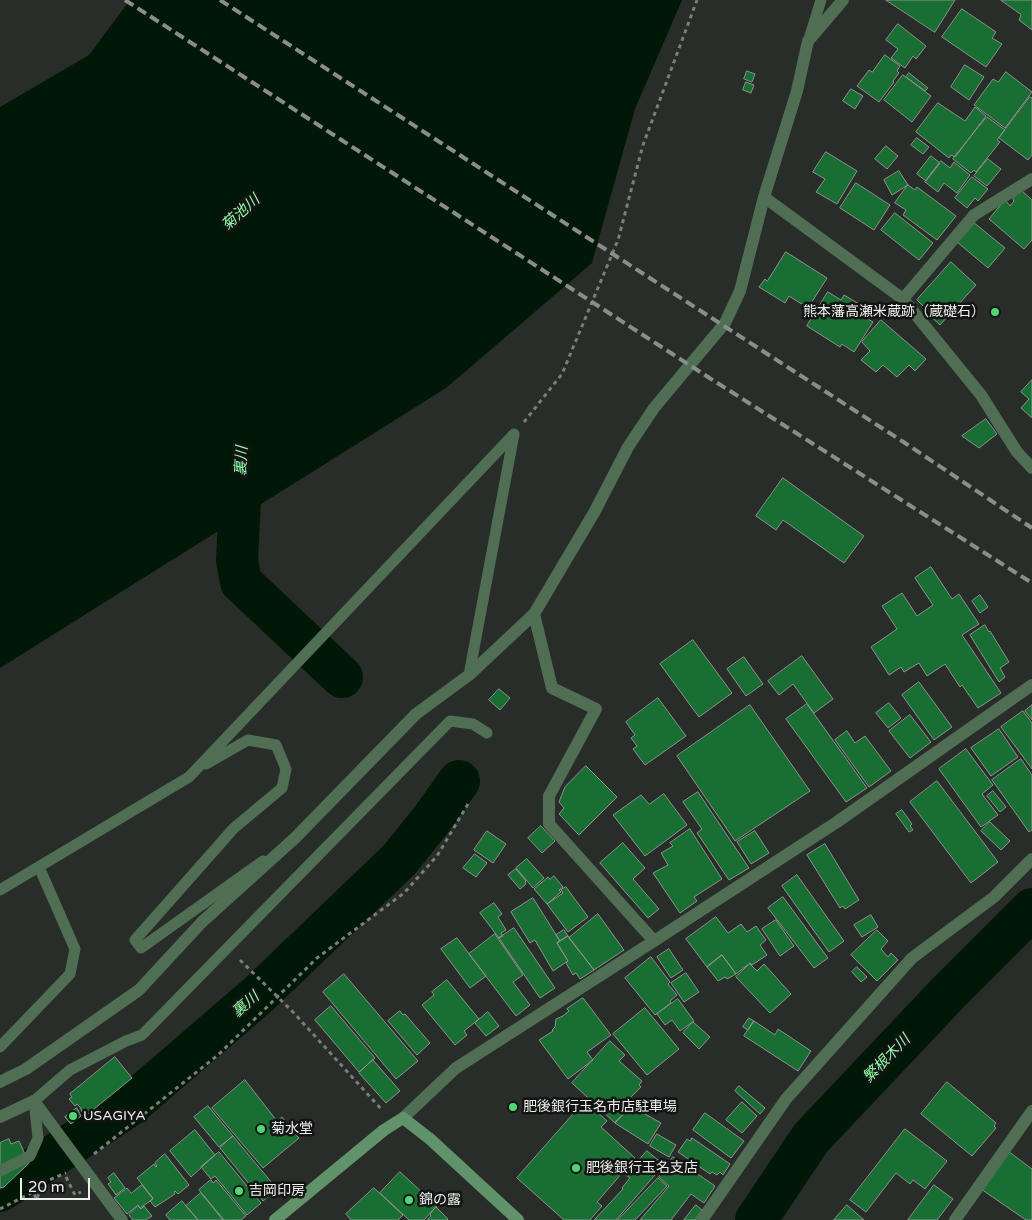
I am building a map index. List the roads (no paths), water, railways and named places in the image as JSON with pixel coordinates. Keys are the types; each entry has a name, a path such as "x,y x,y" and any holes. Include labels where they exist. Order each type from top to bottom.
{"street":[{"path":"0,1082 26,1069 138,990 202,922 295,838 416,714 469,675 534,614 595,511 628,447 654,408 725,323 740,292 764,197 797,91 808,41 843,0"},
{"path":"903,299 974,215 1032,179"},
{"path":"764,197 903,299 981,395 1017,452 1032,468"},
{"path":"534,614 552,688 596,709 549,796 549,824 654,942"},
{"path":"275,1220 384,1130 402,1118 456,1068 654,942 880,793 1032,685"},
{"path":"702,1220 786,1099 912,958 994,897 1032,859"},
{"path":"0,1117 34,1100 122,1220"},
{"path":"955,1220 1032,1111"},
{"path":"402,1118 430,1140 518,1220"}],"lane":[{"path":"808,41 821,0"},
{"path":"0,890 189,777 514,434 469,675"},
{"path":"0,1171 30,1156 38,1138 34,1100 70,1070 126,1041 142,1035 450,721 473,724 487,733"},
{"path":"196,770 248,740 276,745 286,768 282,788 234,828 135,940 141,948 295,838"},
{"path":"0,1047 70,974 75,950 38,867"}],"water":[{"name":"菊池川","path":"130,0 682,0 635,109 592,263 446,388 0,668 0,107 89,55"}],"waterway":[{"name":"裏川","path":"242,459 237,560 241,582 342,677"},
{"name":"裏川","path":"0,1191 129,1106 258,995 399,860 459,781"},
{"name":"繁根木川","path":"756,1220 811,1138 948,993 1032,909"}],"railway":[{"path":"125,0 708,377 1032,583"},
{"path":"220,0 905,443 1032,528"}],"place":[{"name":"熊本藩高瀬米蔵跡（蔵礎石）","path":"995,312"},
{"name":"肥後銀行玉名市店駐車場","path":"513,1107"},
{"name":"USAGIYA","path":"73,1116"},
{"name":"菊水堂","path":"261,1129"},
{"name":"肥後銀行玉名支店","path":"576,1168"},
{"name":"吉岡印房","path":"239,1191"},
{"name":"錦の露","path":"409,1200"}]}
